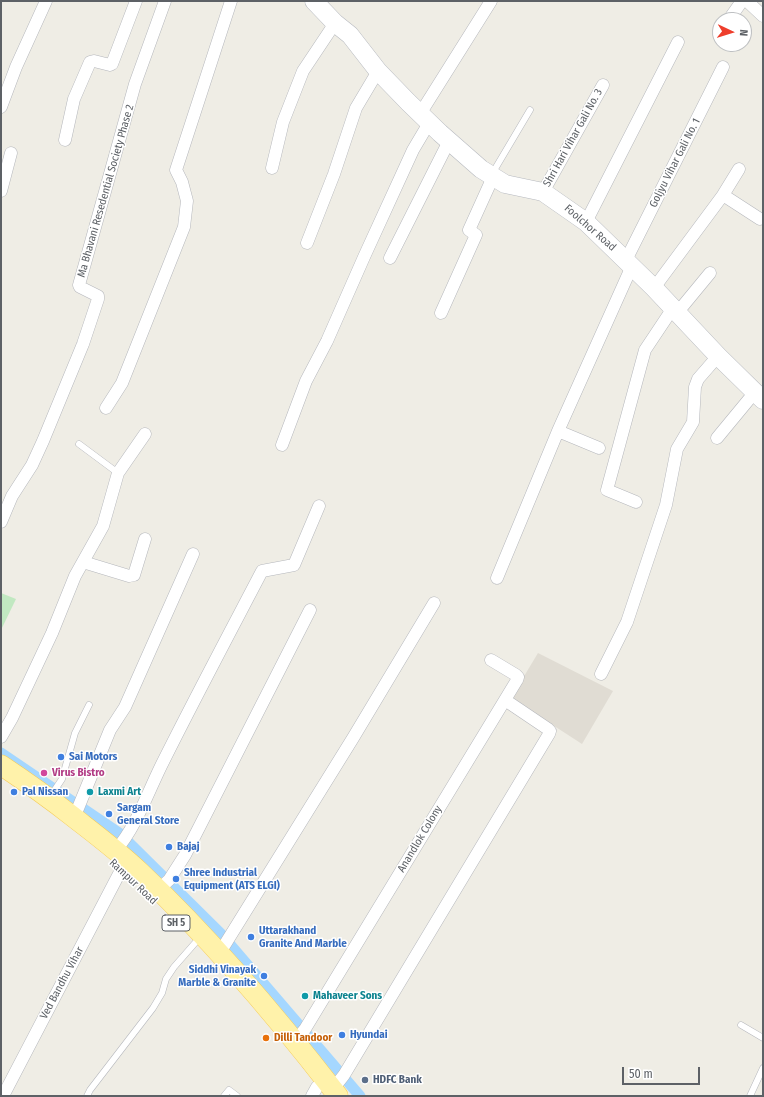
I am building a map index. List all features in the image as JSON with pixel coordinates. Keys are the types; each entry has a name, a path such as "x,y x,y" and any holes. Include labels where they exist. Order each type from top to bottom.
{"main road":[{"path":"1,765 54,792 122,843 164,884 224,945 261,1001 300,1034 330,1088"},
{"name":"Rampur Road","path":"1,778 68,826 121,870 151,898 330,1088"}],"street":[{"path":"1,107 16,67 46,1"},
{"path":"64,140 74,99 90,62 94,60 110,65 112,64 136,1"},
{"name":"Ma Bhavani Resedential Society Phase 2","path":"1,522 12,496 32,465 43,441 83,344 98,299 98,296 80,287 79,285 136,84 165,1"},
{"path":"106,408 122,383 184,227 187,201 182,182 176,170 231,1"},
{"name":"Foolchor Road","path":"314,1 335,24 353,40 378,71 449,141 481,169 505,184 543,192 586,222 654,288 718,356 759,396"},
{"path":"282,445 306,381 327,341 413,150 425,118 491,1"},
{"path":"734,12 742,1"},
{"path":"747,1 763,16"},
{"path":"272,168 283,122 304,71 335,24"},
{"path":"586,222 678,42"},
{"name":"Goljyu Vihar Gali No. 1","path":"497,578 629,263 723,67"},
{"path":"307,242 334,174 356,108 378,71"},
{"name":"Shri Hari Vihar Gali No. 3","path":"543,192 603,85"},
{"path":"390,258 449,141"},
{"path":"1,191 11,153"},
{"path":"654,288 723,195 739,169"},
{"path":"441,314 476,234 469,230 492,176"},
{"path":"723,195 760,219"},
{"path":"636,502 607,490 645,350 675,311 710,273"},
{"path":"601,674 627,622 666,505 676,449 693,422 695,387 698,379 718,356"},
{"path":"717,438 759,396"},
{"path":"558,431 599,448"},
{"path":"1,737 12,718 49,640 75,576 103,526 118,473 145,434"},
{"path":"122,843 186,716 262,571 294,566 319,506"},
{"path":"83,562 128,576 134,575 145,539"},
{"path":"78,810 110,730 125,707 194,554"},
{"path":"224,945 291,839 434,603"},
{"path":"164,884 188,848 310,610"},
{"name":"Anandlok Colony","path":"300,1034 518,677 491,660"},
{"path":"330,1088 549,734 550,731 548,729 505,700"},
{"name":"Ved Bandhu Vihar","path":"3,1096 121,870"}],"lane":[{"path":"492,176 530,110"},
{"path":"79,444 118,473"},
{"path":"54,792 62,779 75,733 89,705"},
{"path":"88,1096 90,1090 153,1008 162,993 166,979 174,967 195,943"},
{"path":"741,1025 763,1038"},
{"path":"750,1096 763,1068"},
{"path":"224,1096 229,1090 237,1096"}],"shaded area":[{"path":"538,653 613,691 582,744 511,698"}],"green space":[{"path":"1,593 16,599 1,630"}],"waterway":[{"path":"1,753 119,833 221,934 360,1096"}],"place":[{"name":"Sai Motors","path":"61,757"},
{"name":"Virus Bistro","path":"44,773"},
{"name":"Pal Nissan","path":"14,792"},
{"name":"Laxmi Art","path":"90,792"},
{"name":"Sargam General Store","path":"109,814"},
{"name":"Bajaj","path":"169,847"},
{"name":"Shree Industrial Equipment (ATS ELGI)","path":"176,879"},
{"name":"Uttarakhand Granite And Marble","path":"251,937"},
{"name":"Siddhi Vinayak Marble & Granite","path":"264,976"},
{"name":"Mahaveer Sons","path":"305,996"},
{"name":"Hyundai","path":"342,1035"},
{"name":"Dilli Tandoor","path":"266,1038"},
{"name":"HDFC Bank","path":"365,1080"}]}
